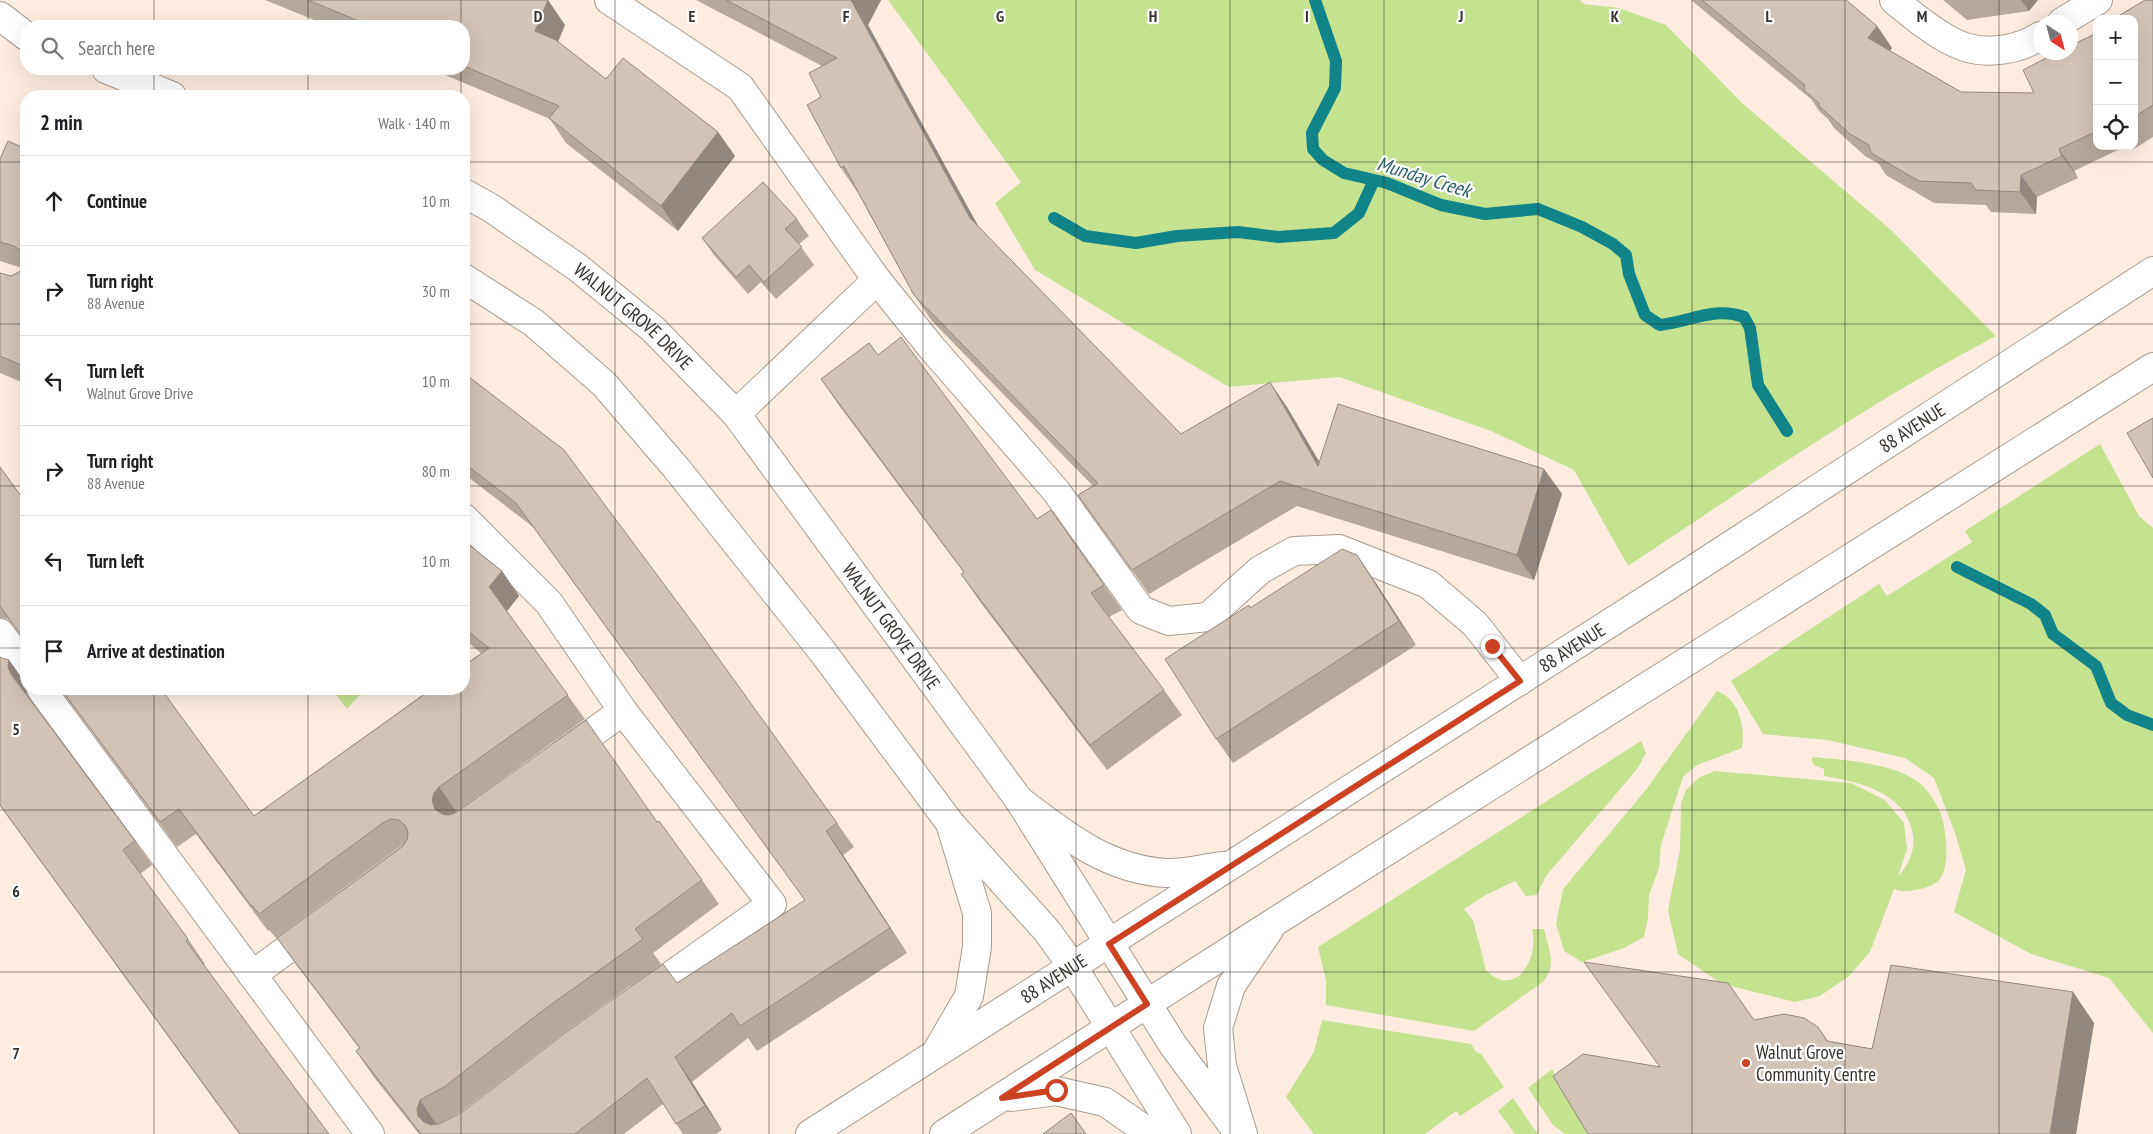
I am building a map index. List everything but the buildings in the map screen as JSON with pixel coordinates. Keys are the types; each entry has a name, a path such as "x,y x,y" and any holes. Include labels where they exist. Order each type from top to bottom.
{"main road":[{"path":"0,7 5,0"},
{"path":"609,0 740,87 877,280 930,347 1056,491 1140,610 1169,621 1208,617 1260,570 1294,551 1339,549 1428,584 1475,624 1520,681"},
{"path":"1894,0 1919,22 1966,48 1994,50 2025,46 2033,41"},
{"path":"2073,15 2098,0"},
{"path":"0,16 20,31"},
{"path":"121,75 157,90"},
{"name":"WALNUT GROVE DRIVE","path":"470,196 491,208 592,279 653,329 736,414 1019,800 1173,1045 1239,1134"},
{"name":"88 AVENUE","path":"810,1134 1520,681 2153,271"},
{"path":"736,414 877,280"},
{"path":"470,282 534,323 604,384 677,469 822,652 950,823 1047,931 1073,966 1177,1134"},
{"path":"944,1134 1276,921 2153,366"},
{"path":"470,524 549,603 623,711 772,904 621,1011"},
{"path":"0,633 20,661"},
{"path":"45,695 370,1134"},
{"path":"544,768 623,711"},
{"path":"1019,800 1077,844 1122,864 1166,873 1232,865"},
{"path":"934,1054 969,996 977,947 977,913 950,823"},
{"path":"252,975 331,917"},
{"path":"1243,1134 1222,1066 1218,1028 1231,986 1276,921"},
{"path":"1002,1098 1056,1090 1105,1102 1151,1134"}],"green space":[{"path":"888,0 1580,0 1584,4 1619,8 1666,25 1743,104 1891,230 1996,336 1855,417 1628,566 1574,470 1491,431 1339,377 1229,387 1035,270 995,203 1021,182"},
{"path":"2100,444 2139,516 2153,528 2153,1033 2109,978 2031,954 1954,912 1966,870 1955,833 1934,778 1905,758 1827,740 1763,734 1731,681 1879,584 1887,596 1972,542 1965,531"},
{"path":"1717,691 1725,695 1736,707 1743,731 1742,748 1697,765 1683,777 1661,845 1659,868 1649,895 1648,917 1644,937 1624,948 1582,962 1564,951 1556,924 1563,889 1645,791"},
{"path":"336,695 360,695 347,709"},
{"path":"1641,741 1646,753 1638,768 1546,876 1537,895 1526,896 1515,881 1484,896 1464,909 1473,920 1486,970 1496,978 1506,980 1515,978 1522,973 1532,953 1532,929 1544,929 1551,963 1550,970 1543,982 1474,1031 1326,1005 1326,981 1318,947"},
{"path":"1813,757 1871,764 1900,772 1913,778 1928,791 1939,809 1946,838 1946,859 1942,876 1937,882 1924,888 1910,891 1894,889 1870,952 1849,976 1820,996 1795,1002 1722,984 1678,954 1668,910 1680,850 1681,803 1686,790 1700,777 1715,771 1851,783 1885,800 1904,823 1907,849 1898,877 1910,858 1913,847 1913,835 1909,821 1902,809 1892,799 1866,786 1824,776 1824,769 1814,765 1811,760"},
{"path":"1322,1020 1471,1044 1476,1052 1481,1054 1504,1087 1460,1116 1456,1111 1425,1134 1314,1134 1286,1097 1314,1052"},
{"path":"1552,1069 1589,1134 1565,1134 1553,1125 1528,1088"},
{"path":"1513,1098 1539,1134 1515,1134 1498,1111"}],"waterway":[{"name":"Munday Creek","path":"1315,0 1336,61 1335,88 1312,133 1313,149 1323,160 1344,173 1387,183 1441,205 1485,214 1538,209 1582,227 1613,244 1626,255 1629,274 1645,315 1660,325 1722,313 1744,317 1750,328 1758,385 1787,431"},
{"path":"1054,218 1085,236 1136,243 1177,236 1238,232 1278,237 1334,233 1359,213 1374,180"},
{"name":"Munday Creek","path":"1957,567 2031,604 2045,615 2053,634 2096,666 2111,703 2127,715 2153,725"}],"place":[{"name":"Walnut Grove Community Centre","path":"1746,1063"}],"route":[{"path":"1056,1090 1002,1098 1147,1004 1109,944 1520,681 1492,646"}]}
